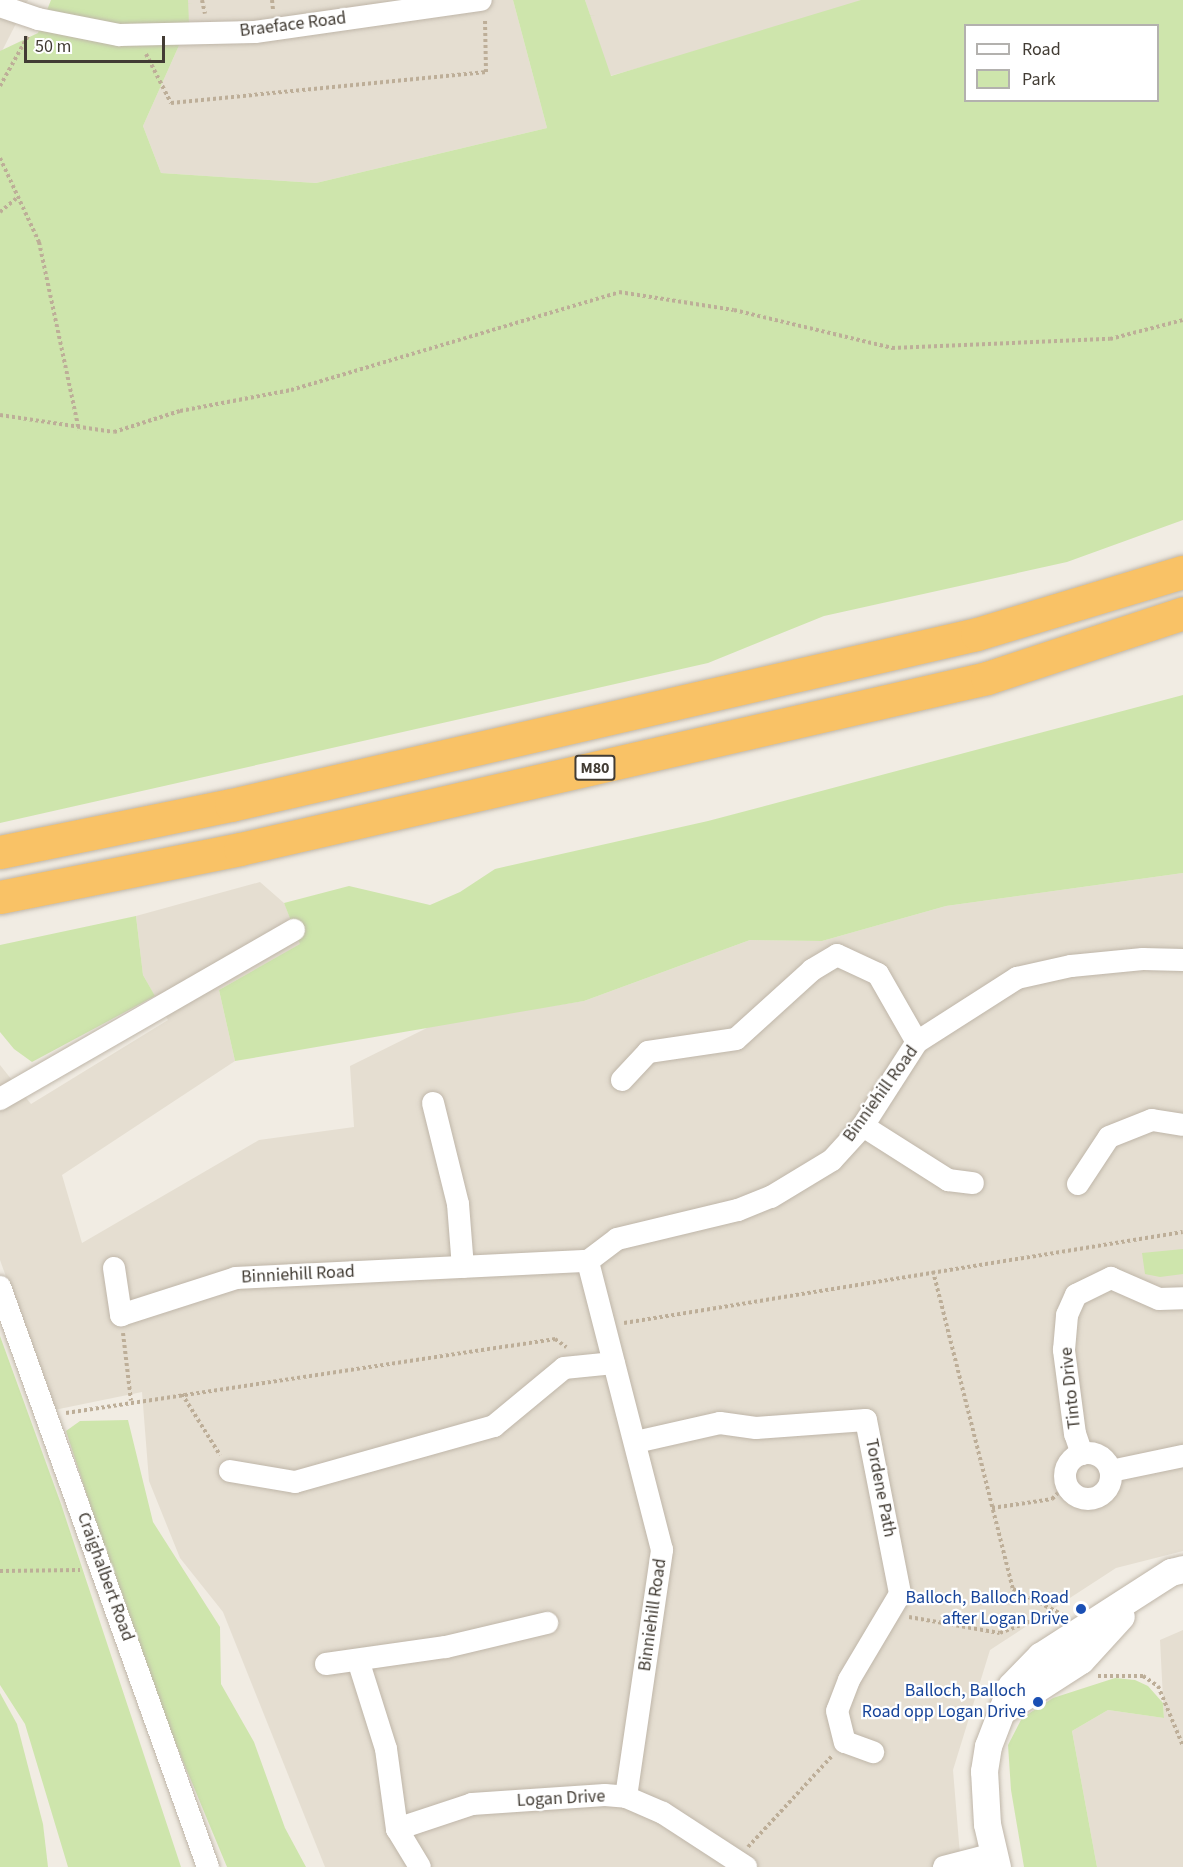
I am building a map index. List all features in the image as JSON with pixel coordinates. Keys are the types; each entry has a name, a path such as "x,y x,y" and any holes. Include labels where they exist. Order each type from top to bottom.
{"highway":[{"path":"0,852 231,805 977,634 1183,572"},
{"name":"M80","path":"0,897 240,849 987,678 1183,613"}],"street":[{"name":"Braeface Road","path":"0,6 38,19 119,35 255,32 483,6"},
{"path":"0,1099 294,930"},
{"path":"622,1080 648,1052 736,1039 812,970 837,954 878,974 917,1042"},
{"name":"Binniehill Road","path":"121,1315 236,1278 588,1261 617,1239 738,1210 771,1197 832,1160 863,1126 917,1042 1017,978 1071,966 1143,959 1183,960"},
{"path":"434,1103 458,1204 463,1267"},
{"path":"1078,1185 1109,1137 1152,1120 1183,1125"},
{"path":"863,1126 948,1180 973,1183"},
{"name":"Binniehill Road","path":"588,1261 662,1550 627,1797"},
{"path":"114,1268 121,1315"},
{"name":"Tinto Drive","path":"1082,1454 1075,1434 1064,1350 1068,1315 1076,1295 1111,1278 1159,1299 1183,1298"},
{"name":"Craighalbert Road","path":"0,1287 208,1867"},
{"path":"230,1471 296,1482 494,1426 564,1368 614,1363"},
{"name":"Tordene Path","path":"636,1442 720,1422 756,1428 866,1420 900,1594 849,1680 837,1711 845,1742"},
{"name":"Tinto Drive","path":"1066,1485 1067,1466 1082,1454 1100,1456 1111,1471"},
{"path":"1066,1485 1080,1499 1090,1500 1107,1490 1111,1471 1183,1456"},
{"path":"944,1867 995,1861 984,1771 988,1746 1011,1686 1040,1656 1088,1628 1171,1572 1183,1569"},
{"path":"1002,1711 1081,1660 1134,1598"},
{"path":"326,1664 446,1647 547,1623"},
{"path":"358,1660 386,1749 397,1829 420,1867"},
{"path":"845,1742 873,1752"},
{"name":"Logan Drive","path":"397,1829 472,1804 605,1795 627,1797 663,1813 741,1864"}],"path":[{"path":"136,35 171,103 486,72 483,6"},
{"path":"0,86 38,19"},
{"path":"0,158 39,242 79,430"},
{"path":"0,212 18,197"},
{"path":"0,415 79,430 114,432 180,411 291,390 619,292 734,310 892,348 1110,339 1183,320"},
{"path":"604,1327 933,1271 1183,1232"},
{"path":"933,1271 1012,1589 1088,1628"},
{"path":"121,1315 131,1401"},
{"path":"47,1416 131,1401 555,1339 591,1365"},
{"path":"182,1394 230,1471"},
{"path":"992,1508 1052,1498 1066,1485"},
{"path":"0,1571 102,1570"},
{"path":"888,1614 1000,1633 1057,1612"},
{"path":"1090,1677 1133,1674 1151,1681 1161,1691 1183,1746"},
{"path":"741,1864 845,1742"}],"shaded area":[{"path":"0,0 28,0 0,55"},
{"path":"186,0 513,0 547,128 316,183 161,173 143,126 189,23"},
{"path":"585,0 877,0 610,76"},
{"path":"1183,873 1183,1551 1116,1568 990,1650 953,1770 961,1867 325,1867 223,1612 180,1558 149,1481 142,1392 54,1410 0,1260 0,1065 31,1104 168,1020 143,975 136,916 260,882 284,903 301,944 219,990 235,1061 62,1175 82,1243 259,1140 354,1127 350,1066 435,1024 584,1001 750,940 822,941 946,906"},
{"path":"1183,1630 1183,1867 1097,1867 1072,1731 1108,1710 1164,1718 1160,1640"}],"green space":[{"path":"51,0 188,0 189,23 143,126 161,173 316,183 547,128 513,0 585,0 611,76 861,0 1183,0 1183,520 1067,562 824,616 708,663 0,823 0,51 38,33"},
{"path":"1183,695 1183,873 946,906 822,941 750,940 584,1001 235,1061 219,990 300,944 284,903 349,886 430,905 460,892 495,869 708,821"},
{"path":"136,916 143,975 155,996 32,1062 14,1049 0,1032 0,945"},
{"path":"1183,1249 1183,1274 1160,1277 1145,1274 1142,1253"},
{"path":"0,1336 61,1504 181,1867 68,1867 25,1724 0,1685"},
{"path":"128,1420 153,1522 220,1627 221,1684 254,1742 285,1828 306,1867 227,1867 141,1660 66,1431 80,1421"},
{"path":"1115,1678 1135,1680 1148,1686 1163,1703 1164,1718 1108,1710 1072,1731 1097,1867 1024,1867 1011,1790 1008,1745 1022,1718 1053,1698"},
{"path":"0,1693 17,1724 43,1824 48,1867 0,1867"}],"place":[{"name":"Balloch, Balloch Road after Logan Drive","path":"1081,1609"},
{"name":"Balloch, Balloch Road opp Logan Drive","path":"1038,1702"}]}
